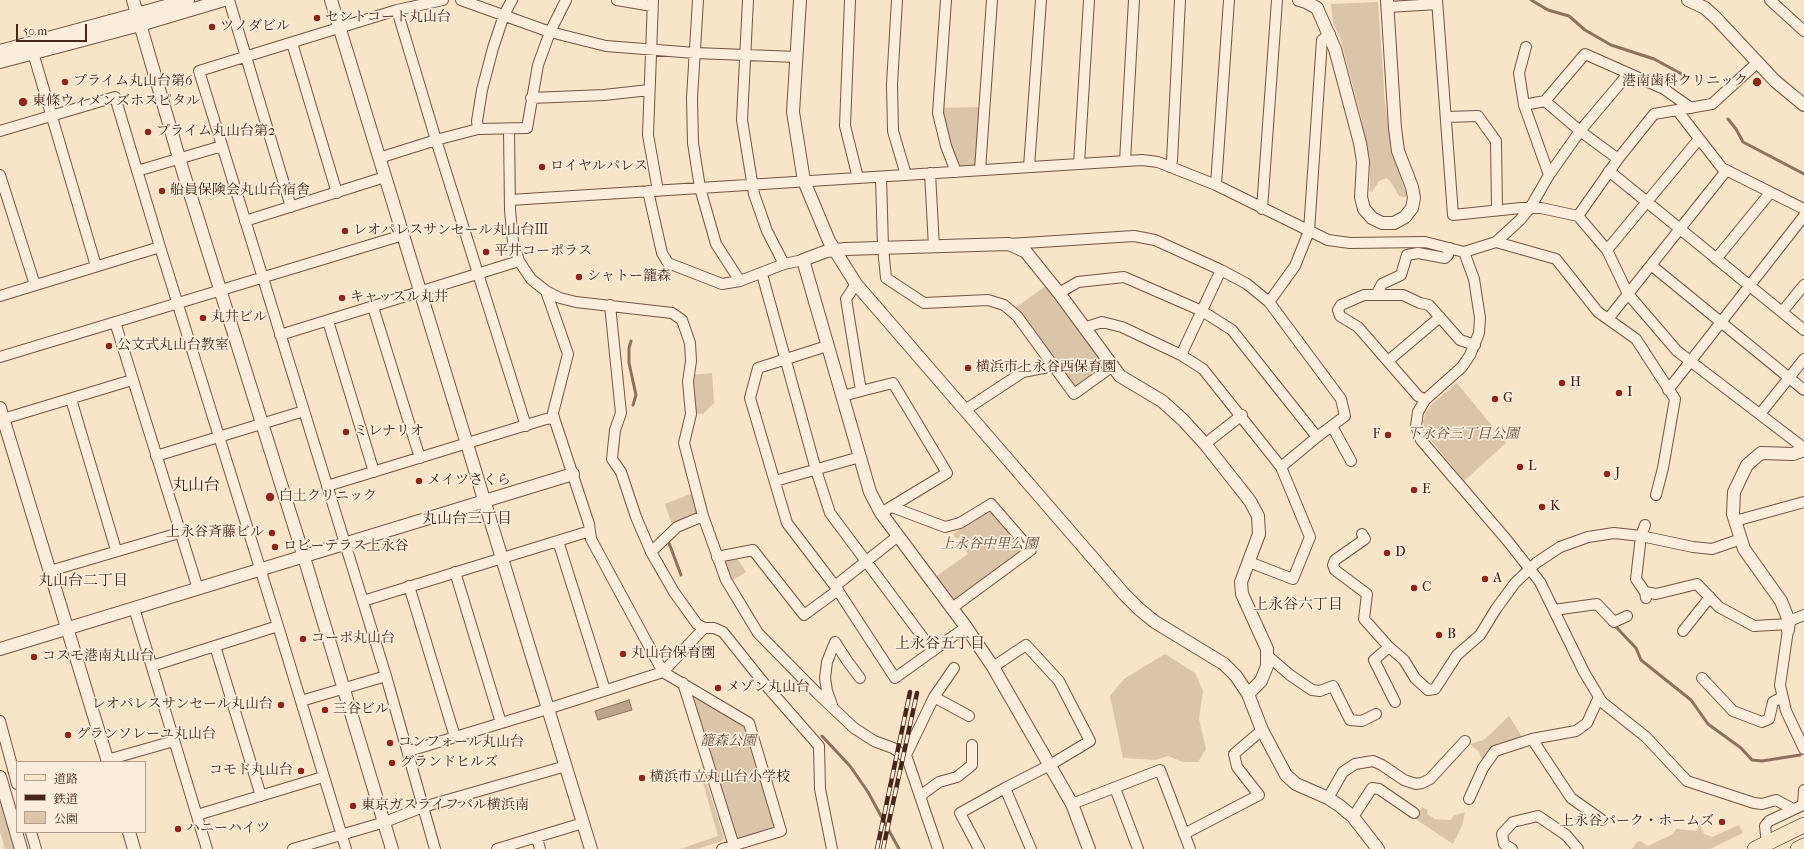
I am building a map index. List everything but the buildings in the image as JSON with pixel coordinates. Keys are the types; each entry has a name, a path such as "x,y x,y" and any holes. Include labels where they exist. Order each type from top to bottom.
{"main road":[{"path":"1764,847 1804,825"},
{"path":"1798,849 1804,846"}],"street":[{"path":"133,0 220,291 304,556 392,849"},
{"path":"0,62 31,47 137,13 188,0"},
{"path":"0,51 31,47 140,25 224,0"},
{"path":"229,0 291,207"},
{"path":"331,0 591,849"},
{"path":"435,849 409,751 199,71 397,10 443,0"},
{"path":"461,0 550,32 606,46 695,53 797,57"},
{"path":"478,129 477,121 482,90 493,48 504,15 512,0"},
{"path":"379,158 436,140 478,129 528,128 531,98 538,65 550,32 566,0"},
{"path":"617,0 652,3 648,135 653,191 662,253 668,263 722,284 740,281 762,274 784,264 803,260 834,250 1009,244 1134,236 1155,240 1221,270 1247,284 1269,302 1341,399 1345,416 1281,467"},
{"path":"698,0 692,98 694,144 700,188 716,244 740,281"},
{"path":"748,0 742,120 752,184 767,231 784,264"},
{"path":"800,0 793,112 804,181 834,250 856,284 1021,476 1139,609 1155,622 1224,664 1236,676 1248,694 1262,730 1286,775 1296,784 1328,798 1353,817 1378,849"},
{"path":"850,0 845,126 858,178"},
{"path":"897,0 892,84 893,131 906,175"},
{"path":"946,0 938,113 946,146 956,172"},
{"path":"980,170 992,0"},
{"path":"1029,167 1041,0"},
{"path":"1078,164 1089,0"},
{"path":"1126,161 1134,0"},
{"path":"1170,167 1172,161 1180,0"},
{"path":"1216,185 1229,0"},
{"path":"1262,209 1276,0"},
{"path":"1299,0 1317,8 1330,34 1360,143 1363,162 1361,197 1364,209 1372,218 1382,223 1394,223 1405,218 1412,208 1414,198 1412,187 1398,151 1395,128 1388,4 1437,2 1453,215 1497,209 1541,208 1578,216 1607,250 1628,294 1677,351 1804,449 1793,454 1762,453 1747,465 1734,492 1733,514 1744,549 1780,601 1788,625 1780,685 1786,710 1804,749"},
{"path":"1770,0 1804,31"},
{"path":"1692,1 1705,8 1716,18 1757,63 1783,88 1804,105"},
{"path":"397,10 436,140 526,426"},
{"path":"1269,302 1294,266 1309,231 1322,40 1330,34"},
{"path":"292,43 337,193"},
{"path":"31,47 96,266"},
{"path":"1526,47 1519,73 1524,105 1549,175"},
{"path":"1524,105 1545,101 1585,54 1664,89 1691,108"},
{"path":"1578,216 1609,171 1654,114 1712,104 1757,63"},
{"path":"510,200 1142,160 1158,162 1216,185 1262,209 1328,240 1350,243 1424,242 1464,252 1496,242 1520,220 1530,208 1549,175 1580,131 1628,74"},
{"path":"531,98 604,95 649,90"},
{"path":"0,131 115,97 346,849"},
{"path":"1545,101 1580,131 1618,159"},
{"path":"1677,110 1722,168 1804,209"},
{"path":"1446,117 1478,116 1496,141 1497,209"},
{"path":"509,129 510,200 513,242 518,261 531,279 546,291 560,298 576,302 672,313 682,320 690,343 691,361 688,382 691,414 684,443 703,516 726,580 758,633 833,708 854,728 874,741 893,748 907,758 938,849"},
{"path":"1607,250 1698,139"},
{"path":"137,171 222,146"},
{"path":"1609,171 1804,330"},
{"path":"1608,319 1726,171"},
{"path":"930,173 934,247"},
{"path":"0,175 35,285"},
{"path":"881,176 886,278 924,303 988,300 1004,305 1017,316 1074,394 1113,366"},
{"path":"245,221 385,178"},
{"path":"1716,259 1770,193"},
{"path":"1668,390 1804,216"},
{"path":"0,357 403,235"},
{"path":"1496,242 1556,259 1598,312 1636,339 1675,399 1663,468 1656,495"},
{"path":"1009,244 1026,252 1059,293 1120,376 1162,401 1183,420 1205,444 1250,502 1258,516 1259,534 1241,582 1242,594 1267,649 1268,656 1265,675 1248,694"},
{"path":"0,296 160,247"},
{"path":"1376,295 1382,284 1401,275 1407,255 1418,253 1445,258 1448,255 1450,248"},
{"path":"1464,252 1474,279 1480,318 1479,333 1470,356 1462,367 1425,400 1418,412 1416,426 1421,440 1540,582 1584,672 1602,702 1646,738 1687,781 1754,803 1762,804 1776,800 1793,810"},
{"path":"803,260 870,492 881,513 966,627 993,667 1072,804 1089,849"},
{"path":"280,336 478,275 518,261"},
{"path":"1651,265 1804,390"},
{"path":"1181,355 1221,270"},
{"path":"762,274 816,470 830,513 932,651"},
{"path":"1059,293 1078,282 1124,277 1202,311 1232,330 1317,437"},
{"path":"856,284 846,299 861,391"},
{"path":"1782,312 1804,285"},
{"path":"546,291 568,354 554,418 573,474 591,539 663,672 749,723 781,831 734,847 722,849"},
{"path":"1425,400 1418,396 1358,327 1340,316 1338,310 1341,305 1364,295 1403,295 1420,303 1429,305 1460,340 1475,345"},
{"path":"610,306 621,413 616,430 612,459 621,472 636,516 651,552 697,624 704,628 714,628 723,632 763,682 820,746 820,789 832,849"},
{"path":"374,307 420,458"},
{"path":"1388,361 1440,317"},
{"path":"328,321 374,472"},
{"path":"115,322 179,532 198,589"},
{"path":"1084,328 1102,322 1122,326 1181,355 1204,369 1242,415 1281,467 1310,537 1293,579 1249,562"},
{"path":"827,346 758,368 750,398 787,523 836,588 895,678 966,627"},
{"path":"1760,414 1804,360"},
{"path":"965,410 1023,372 1053,366"},
{"path":"132,380 71,399 2,414 107,761 174,740"},
{"path":"842,396 893,383 946,473 881,513"},
{"path":"71,399 116,550"},
{"path":"156,456 304,411"},
{"path":"1205,444 1242,415"},
{"path":"327,486 546,419 554,418"},
{"path":"1332,426 1351,461"},
{"path":"774,480 860,457"},
{"path":"0,649 573,474"},
{"path":"1735,521 1804,502"},
{"path":"892,507 945,527 960,523 991,504 1031,550 952,608"},
{"path":"651,552 677,527 703,516"},
{"path":"1645,524 1641,536 1636,579 1646,595 1697,584 1719,607 1754,626 1788,625 1804,615"},
{"path":"362,600 590,531"},
{"path":"50,571 179,532"},
{"path":"1362,534 1365,539 1335,560 1333,565 1336,570 1367,594 1364,620 1389,647 1404,660 1415,678 1428,690 1435,689 1457,655 1480,635 1512,588 1536,563 1560,547 1588,537 1614,533 1641,536 1693,547 1712,549 1741,539"},
{"path":"717,557 753,550 804,615 865,561 898,536"},
{"path":"558,541 605,690"},
{"path":"455,572 501,724"},
{"path":"409,586 455,737"},
{"path":"1683,631 1710,597"},
{"path":"1554,610 1597,604 1614,622 1626,616"},
{"path":"134,608 207,849"},
{"path":"152,666 278,626"},
{"path":"409,751 501,724 663,672 698,637 704,628"},
{"path":"833,708 827,691 825,678 827,662 836,642 860,678"},
{"path":"979,849 960,813 1050,765 1090,741 1059,681 1026,645 993,667"},
{"path":"215,646 261,796"},
{"path":"1389,647 1374,660 1395,702"},
{"path":"1268,656 1290,675 1312,690 1320,691 1333,686 1350,720 1362,721 1376,714"},
{"path":"905,757 934,697 954,668"},
{"path":"301,701 386,676"},
{"path":"1702,678 1734,711 1762,722 1769,719 1773,702 1782,697"},
{"path":"683,683 734,847"},
{"path":"934,697 969,716"},
{"path":"1469,798 1483,768 1495,751 1532,738 1576,731 1587,723 1599,697"},
{"path":"0,721 16,780"},
{"path":"1184,834 1259,795 1237,767 1234,754 1262,730"},
{"path":"1532,738 1571,798 1602,820"},
{"path":"1328,798 1343,772 1355,764 1373,761 1382,765 1404,780 1416,784 1422,783 1430,779 1465,742"},
{"path":"920,796 939,782 957,777 972,765 972,745"},
{"path":"293,849 385,822 423,807 566,766"},
{"path":"1072,804 1160,770 1190,849"},
{"path":"0,777 16,832"},
{"path":"197,815 323,777"},
{"path":"1005,788 1031,849"},
{"path":"1115,788 1138,849"},
{"path":"1353,817 1372,788 1379,788 1414,813"},
{"path":"1764,847 1765,826 1769,821 1803,806 1804,790"},
{"path":"1512,849 1504,844 1502,834 1513,822 1538,816 1566,835 1578,849"},
{"path":"497,849 583,823"},
{"path":"16,833 21,849"},
{"path":"31,833 36,849"},
{"path":"129,833 134,849"},
{"path":"537,838 540,849"}],"green space":[{"path":"1378,2 1385,103 1391,150 1406,193 1406,197 1399,196 1391,182 1386,178 1379,181 1372,192 1370,191 1370,171 1361,116 1340,37 1333,23 1331,4"},
{"path":"980,107 976,167 958,167 949,144 942,115 943,108"},
{"path":"1047,285 1107,365 1074,389 1015,308"},
{"path":"712,373 714,403 703,414 693,413 692,375"},
{"name":"下永谷三丁目公園","path":"1457,383 1506,443 1464,481 1426,434 1423,421 1426,412 1432,404"},
{"path":"693,493 699,514 672,525 665,504"},
{"name":"上永谷中里公園","path":"990,510 1023,549 953,601 935,577 968,554 953,534"},
{"path":"736,557 746,572 733,580 722,559"},
{"path":"1165,654 1195,673 1203,691 1199,719 1206,749 1198,762 1183,762 1168,756 1155,760 1123,758 1110,696 1124,679"},
{"name":"籠森公園","path":"697,697 745,724 775,821 771,830 740,839 736,835 693,702"},
{"path":"1509,716 1523,738 1484,762 1479,752 1470,744 1484,740"},
{"path":"705,778 724,838 722,841 697,849 680,849 718,836 702,779"},
{"path":"0,787 18,849 5,849 0,832"},
{"path":"1422,807 1428,810 1427,814 1435,819 1451,820 1453,816 1465,812 1463,823 1453,844 1414,818"},
{"path":"1700,820 1702,822 1701,827 1704,834 1712,837 1739,825 1743,833 1710,849 1632,849 1637,842 1640,841 1648,846 1673,834 1676,829 1697,831"}],"shaded area":[{"path":"629,700 632,710 598,720 595,711"}],"waterway":[{"path":"1531,0 1548,10 1569,16 1585,30 1611,45 1654,59 1689,78"},
{"path":"1728,119 1736,129 1743,142 1804,174"},
{"path":"631,341 629,348 629,363 636,395 633,405"},
{"path":"669,543 681,575"},
{"path":"1617,628 1636,648 1641,660 1691,700 1708,724 1741,748 1752,760 1762,761 1800,755"},
{"path":"822,736 850,766 868,792 899,849"}],"railway":[{"path":"877,849 910,692"},
{"path":"883,849 917,693"}],"place":[{"name":"セントコート丸山台","path":"317,18"},
{"name":"ツノダビル","path":"212,27"},
{"name":"プライム丸山台第6","path":"65,82"},
{"name":"港南歯科クリニック","path":"1757,82"},
{"name":"東條ウィメンズホスピタル","path":"23,102"},
{"name":"プライム丸山台第2","path":"148,132"},
{"name":"ロイヤルパレス","path":"542,167"},
{"name":"船員保険会丸山台宿舎","path":"162,191"},
{"name":"レオパレスサンセール丸山台Ⅲ","path":"345,231"},
{"name":"平井コーポラス","path":"486,252"},
{"name":"シャトー籠森","path":"579,277"},
{"name":"キャッスル丸井","path":"342,298"},
{"name":"丸井ビル","path":"203,318"},
{"name":"公文式丸山台教室","path":"109,346"},
{"name":"横浜市上永谷西保育園","path":"968,368"},
{"name":"H","path":"1562,383"},
{"name":"I","path":"1619,393"},
{"name":"G","path":"1495,399"},
{"name":"ミレナリオ","path":"346,432"},
{"name":"F","path":"1388,435"},
{"name":"L","path":"1520,467"},
{"name":"J","path":"1607,474"},
{"name":"メイツさくら","path":"419,481"},
{"name":"E","path":"1414,490"},
{"name":"白土クリニック","path":"270,497"},
{"name":"K","path":"1542,507"},
{"name":"上永谷斉藤ビル","path":"272,533"},
{"name":"ロビーテラス上永谷","path":"275,547"},
{"name":"D","path":"1387,553"},
{"name":"A","path":"1485,579"},
{"name":"C","path":"1414,588"},
{"name":"B","path":"1439,635"},
{"name":"コーポ丸山台","path":"303,639"},
{"name":"丸山台保育園","path":"623,654"},
{"name":"コスモ港南丸山台","path":"34,657"},
{"name":"メゾン丸山台","path":"718,688"},
{"name":"レオパレスサンセール丸山台","path":"281,705"},
{"name":"三谷ビル","path":"325,710"},
{"name":"グランソレーユ丸山台","path":"68,735"},
{"name":"コンフォール丸山台","path":"390,743"},
{"name":"グランドヒルズ","path":"392,763"},
{"name":"コモド丸山台","path":"301,771"},
{"name":"横浜市立丸山台小学校","path":"642,778"},
{"name":"東京ガスライフバル横浜南","path":"353,806"},
{"name":"上永谷パーク・ホームズ","path":"1722,822"},
{"name":"ハニーハイツ","path":"178,829"}],"district":[{"name":"丸山台","path":"196,486"},
{"name":"丸山台三丁目","path":"467,519"},
{"name":"丸山台二丁目","path":"83,581"},
{"name":"上永谷六丁目","path":"1298,605"},
{"name":"上永谷五丁目","path":"940,644"}]}
